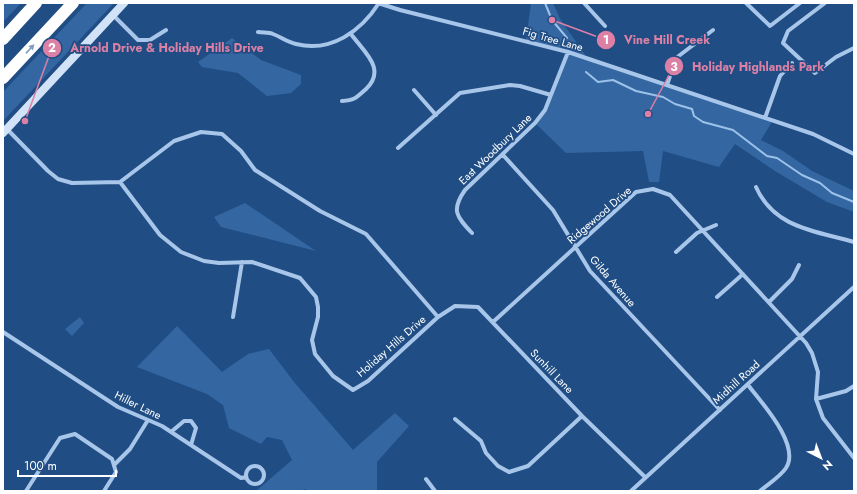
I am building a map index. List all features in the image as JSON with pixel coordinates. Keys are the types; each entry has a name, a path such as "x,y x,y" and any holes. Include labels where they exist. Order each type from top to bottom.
{"highway":[{"path":"3,39 36,3"},
{"path":"3,78 73,3"}],"street":[{"path":"120,182 72,183 58,179 5,131 124,3"},
{"path":"258,32 273,34 297,45 315,46 330,44 351,34 369,19 378,3"},
{"name":"Fig Tree Lane","path":"378,3 400,10 568,52 814,134 854,154"},
{"path":"584,3 605,26"},
{"path":"746,3 770,26 800,3"},
{"path":"825,3 788,31 783,43 815,73 836,57 854,48"},
{"path":"113,15 138,40 150,40 166,30"},
{"path":"667,85 676,58 713,30"},
{"path":"342,101 354,100 372,83 376,72 372,62 351,34"},
{"name":"East Woodbury Lane","path":"472,233 462,222 457,212 457,201 465,190 535,123 545,110 568,52"},
{"path":"765,118 780,76 792,63"},
{"path":"398,148 460,93 510,85 520,86 551,95"},
{"path":"414,90 436,115"},
{"name":"Holiday Hills Drive","path":"201,132 222,134 242,150 254,170 320,211 366,234 438,317 368,381 353,390 333,376 315,354 312,340 318,317 318,307 316,297 300,278 259,264 204,261 176,249 160,235 120,182 174,141 201,132"},
{"name":"Gilda Avenue","path":"503,155 553,210 590,271 720,410"},
{"path":"756,187 762,201 785,222 854,242"},
{"name":"Ridgewood Drive","path":"493,322 636,192 653,189 670,195 800,336 812,353 818,372 816,399"},
{"path":"676,252 697,233 716,225"},
{"path":"232,317 242,262"},
{"path":"769,302 792,279 799,265"},
{"path":"717,297 743,274"},
{"name":"Midhill Road","path":"631,491 854,287"},
{"name":"Sunhill Lane","path":"438,317 454,306 478,307 582,416 645,477"},
{"name":"Hiller Lane","path":"3,332 118,407 171,432 241,478 246,478 250,483 257,485 263,480 265,473 260,467 253,466 247,470 246,478"},
{"path":"748,385 781,427 788,455 786,469 760,491"},
{"path":"854,386 846,391 816,399 823,418 854,458"},
{"path":"455,419 481,441 486,454 498,466 509,472 528,466 582,416"},
{"path":"114,465 130,449 148,420"},
{"path":"171,432 184,421 191,421 196,428 191,445"},
{"path":"26,491 60,438 75,434 112,459 116,472 104,491"},
{"path":"426,479 435,491"}],"shaded area":[{"path":"3,3 21,3 3,22"},
{"path":"87,3 114,3 3,121 3,92"},
{"path":"531,3 553,3 560,19 588,59 773,120 761,140 783,151 812,171 854,191 854,212 827,202 775,171 735,144 719,167 663,151 659,182 649,182 643,151 566,153 535,123 545,110 567,52 526,41"},
{"path":"232,38 261,60 301,75 301,84 291,93 267,96 238,73 202,67 198,62"},
{"path":"245,203 316,251 221,227 214,217"},
{"path":"80,317 84,323 72,336 65,329"},
{"path":"177,326 222,372 248,354 269,349 294,382 353,450 395,413 409,426 377,462 377,491 309,491 305,489 302,491 256,491 292,460 282,440 267,437 261,444 229,428 223,405 207,394 137,367"}],"waterway":[{"path":"545,3 552,20 567,38"},
{"path":"586,72 598,82 613,80 636,91 663,97 675,104 692,109 694,116 703,122 733,130 767,156 777,158 802,175 820,183 832,193 854,202"}],"place":[{"name":"Vine Hill Creek","path":"552,20"},
{"name":"Holiday Highlands Park","path":"648,114"},
{"name":"Arnold Drive & Holiday Hills Drive","path":"25,121"}]}
